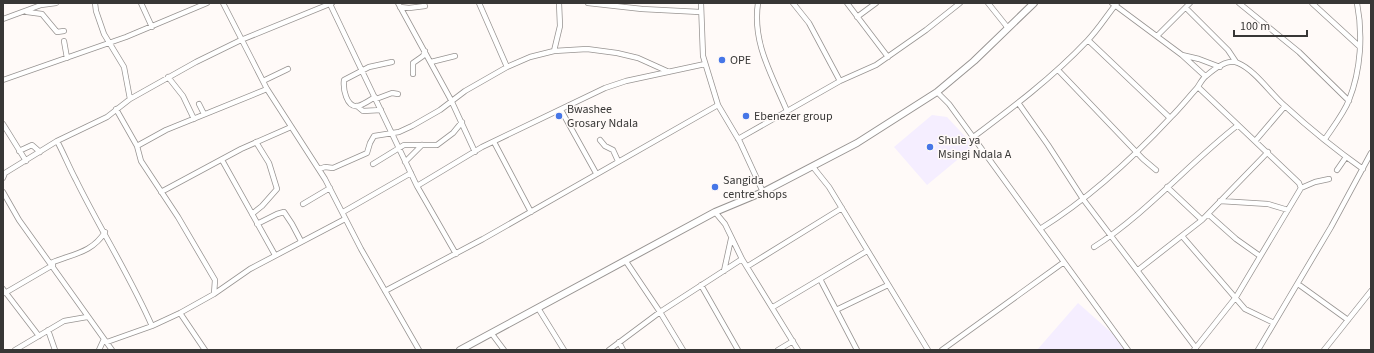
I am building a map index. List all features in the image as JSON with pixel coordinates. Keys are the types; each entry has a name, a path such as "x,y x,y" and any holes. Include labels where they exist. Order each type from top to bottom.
{"street":[{"path":"3,19 41,4 56,3"},
{"path":"95,3 99,23 108,43 124,67 130,99"},
{"path":"141,3 152,26"},
{"path":"3,80 108,43 207,3"},
{"path":"223,3 267,89 319,169 343,212 345,219 419,350"},
{"path":"479,3 507,67"},
{"path":"554,51 560,26 559,3"},
{"path":"588,3 642,9 700,12"},
{"path":"642,9 643,3"},
{"path":"701,3 700,12 705,64 718,105 738,139 763,192"},
{"path":"758,3 756,28 759,44 787,111"},
{"path":"793,3 809,23 840,81"},
{"path":"847,3 888,57"},
{"path":"857,17 876,3"},
{"path":"738,139 840,81 888,57 960,3"},
{"path":"988,3 1008,28"},
{"path":"460,350 715,212 763,192 857,143 937,92 1034,3"},
{"path":"1156,36 1190,3"},
{"path":"1239,3 1298,52 1349,101"},
{"path":"1312,3 1360,47"},
{"path":"1325,139 1349,101 1356,76 1360,47 1359,14 1357,3"},
{"path":"4,175 57,141 101,120 130,99 168,77 241,40 331,4 417,186 456,254"},
{"path":"972,138 1019,104 1058,70 1088,40 1115,4 1182,55 1205,76"},
{"path":"399,5 408,8 425,6"},
{"path":"399,5 451,100 474,152"},
{"path":"1186,8 1228,50 1236,62 1247,68 1285,106 1346,157 1363,169"},
{"path":"25,11 42,14 57,32 64,30"},
{"path":"1088,40 1170,118"},
{"path":"64,41 67,58"},
{"path":"319,169 325,167 333,168 362,157 367,153 370,142 374,136 391,132 399,132 412,126 440,110 451,100 507,67 530,57 554,51 587,49 617,53 638,58 669,72"},
{"path":"413,74 413,63 423,56 425,51"},
{"path":"1182,55 1199,59 1220,67"},
{"path":"431,62 455,56"},
{"path":"381,110 363,111 350,103 345,92 344,80 362,70 392,62"},
{"path":"1040,229 1098,189 1138,152 1198,87 1205,76 1225,63 1236,62"},
{"path":"417,186 474,152 604,88 626,81 705,64"},
{"path":"263,81 288,69"},
{"path":"1058,70 1145,161 1156,170"},
{"path":"168,77 183,96 194,119"},
{"path":"1198,87 1256,140 1299,183 1301,188"},
{"path":"137,146 166,130 267,89"},
{"path":"937,92 949,104 972,138 1128,350"},
{"path":"357,106 375,98 392,93 398,94"},
{"path":"199,104 204,114"},
{"path":"1019,104 1060,162 1083,199 1138,270 1195,349 1236,297 1301,188 1315,182 1329,179"},
{"path":"385,290 456,254 531,212 596,173 718,105"},
{"path":"1256,140 1285,106"},
{"path":"116,109 137,146 141,161 215,280 214,294"},
{"path":"561,110 596,173"},
{"path":"374,164 398,148 412,144 437,145 442,143 462,122"},
{"path":"3,124 26,161"},
{"path":"1094,247 1111,236 1238,124"},
{"path":"161,192 256,142 291,127"},
{"path":"600,140 605,146 613,150 618,161"},
{"path":"57,141 152,326"},
{"path":"252,214 262,206 277,189 268,163 256,142"},
{"path":"494,142 531,212"},
{"path":"19,151 32,145 40,152"},
{"path":"405,162 422,145"},
{"path":"1138,270 1202,220 1268,152"},
{"path":"1258,350 1298,284 1371,153"},
{"path":"1337,170 1346,157"},
{"path":"222,160 275,255"},
{"path":"813,167 829,187 867,252 928,350"},
{"path":"343,212 411,173"},
{"path":"1167,187 1202,220"},
{"path":"303,204 330,188"},
{"path":"3,192 19,220 52,264 112,350"},
{"path":"1220,201 1268,204 1288,210"},
{"path":"748,266 842,208"},
{"path":"257,224 284,212 301,241"},
{"path":"715,212 725,224 742,259 748,266 798,350"},
{"path":"1208,214 1236,240 1260,256"},
{"path":"99,350 105,340 152,326 180,313 214,294 250,269 345,219"},
{"path":"39,336 4,292 52,264 90,248 100,239 104,232"},
{"path":"1182,236 1251,313 1274,323"},
{"path":"724,271 731,238"},
{"path":"773,307 867,252"},
{"path":"609,350 660,312 742,259"},
{"path":"625,260 660,312 682,350"},
{"path":"942,350 1064,262"},
{"path":"820,280 857,350"},
{"path":"1298,284 1348,320"},
{"path":"701,285 738,350"},
{"path":"836,310 888,285"},
{"path":"1324,350 1371,291"},
{"path":"538,308 564,350"},
{"path":"180,313 205,350"},
{"path":"15,350 69,319 88,316"},
{"path":"48,330 55,350"},
{"path":"492,334 504,350"},
{"path":"778,350 793,341"},
{"path":"619,342 624,350"}],"shaded area":[{"path":"932,115 947,117 974,146 927,185 894,147"},
{"path":"1078,303 1131,350 1037,350"}],"place":[{"name":"OPE","path":"722,60"},
{"name":"Bwashee Grosary Ndala","path":"559,116"},
{"name":"Ebenezer group","path":"746,116"},
{"name":"Shule ya Msingi Ndala A","path":"930,147"},
{"name":"Sangida centre shops","path":"715,187"}]}
